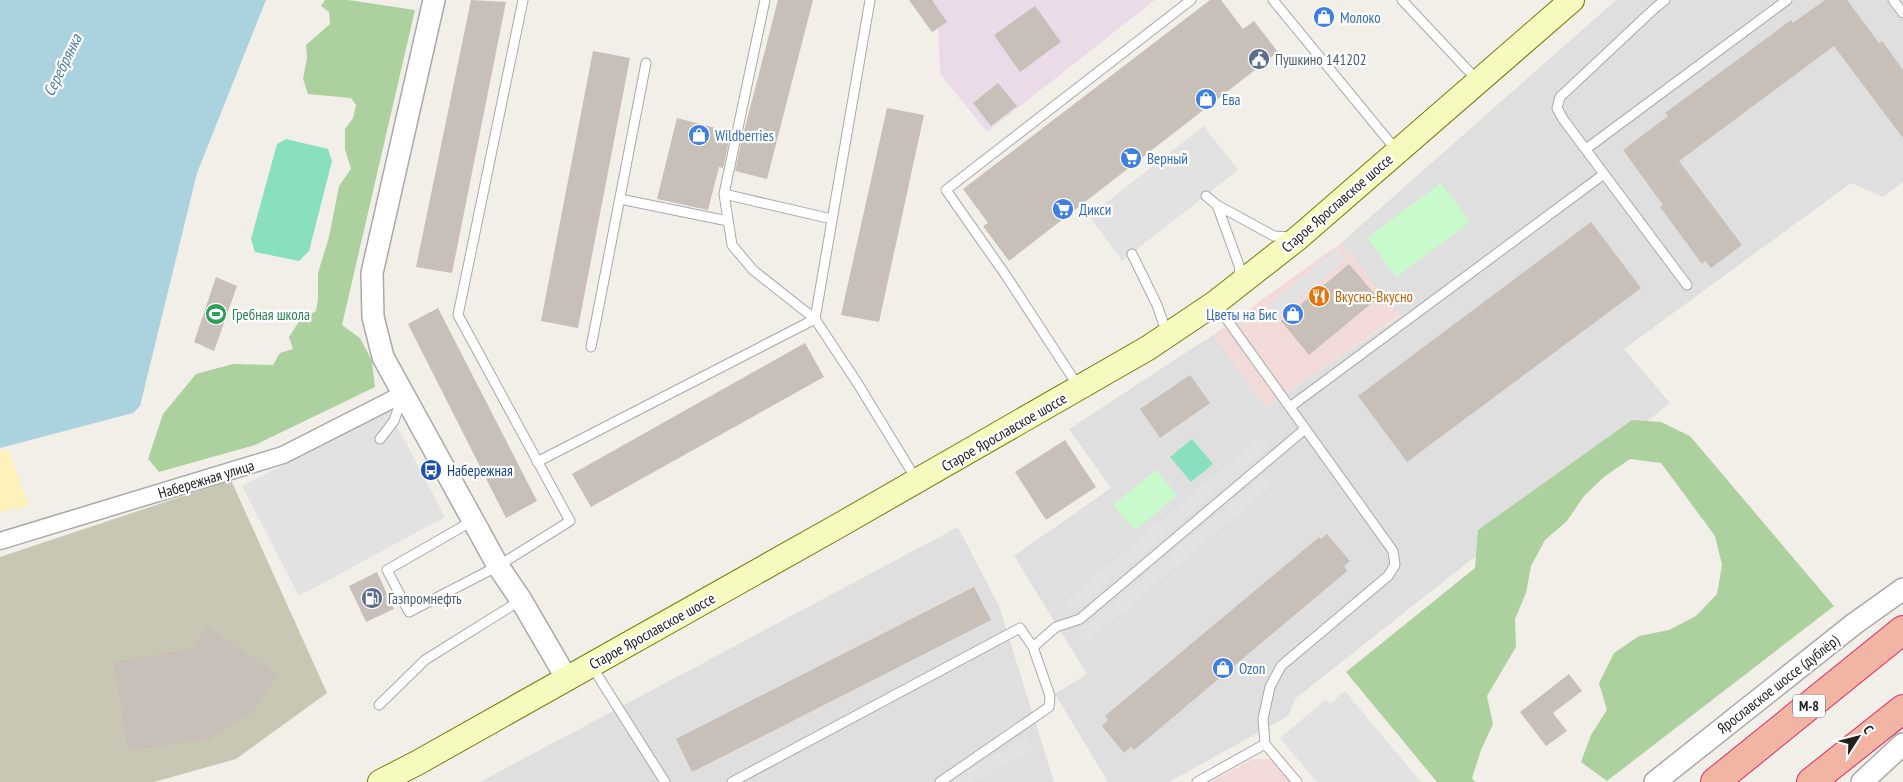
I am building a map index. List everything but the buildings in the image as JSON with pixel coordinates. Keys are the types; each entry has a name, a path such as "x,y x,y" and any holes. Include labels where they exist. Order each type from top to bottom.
{"highway":[{"name":"М-8","path":"1715,782 1903,630"},
{"path":"1811,782 1903,709"}],"main road":[{"name":"Старое Ярославское шоссе","path":"380,782 1080,389 1148,348 1215,303 1298,238 1572,0"}],"street":[{"path":"434,0 372,273 373,317 383,357 498,566 521,600 566,679"},
{"name":"Набережная улица","path":"0,541 283,455 403,394"},
{"name":"Ярославское шоссе (дублёр)","path":"1655,782 1854,624 1903,590"},
{"path":"1862,782 1903,744"}],"lane":[{"path":"474,520 387,570 409,612 498,566 570,521 458,315 523,0"},
{"path":"765,0 724,194 732,245 753,270 815,319 858,384 917,481"},
{"path":"815,319 870,0"},
{"path":"1080,389 1007,277 946,190 1191,0"},
{"path":"1273,0 1397,152"},
{"path":"1402,0 1478,81"},
{"path":"1665,0 1560,97 1557,108 1563,119 1687,285"},
{"path":"1586,149 1787,0"},
{"path":"1893,0 1903,13"},
{"path":"591,347 646,63"},
{"path":"1290,407 1604,174"},
{"path":"724,194 832,219"},
{"path":"1206,196 1217,205 1274,236 1298,238"},
{"path":"620,199 728,222"},
{"path":"1217,205 1240,268 1236,287"},
{"path":"1132,254 1157,305 1167,335"},
{"path":"1215,303 1393,551 1396,565 1388,576 1281,666 1270,687 1263,719 1265,744 1297,782"},
{"path":"537,462 815,319"},
{"path":"380,439 394,421 403,394"},
{"path":"1033,647 1056,627 1080,619 1305,429"},
{"path":"379,705 425,660 521,600"},
{"path":"732,782 1020,628 1033,647 1050,696 1049,707 940,782"},
{"path":"591,665 665,782"},
{"path":"1197,782 1265,744"}],"shaded area":[{"path":"909,0 1155,0 987,132 940,74 938,29 932,32"},
{"path":"1616,0 1903,0 1903,182 1883,197 1851,183 1624,349 1670,403 1296,698 1288,716 1169,782 1108,782 1055,694 1087,674 1014,556 1111,488 1069,429 1213,335 1266,407 1400,316 1341,243"},
{"path":"1204,126 1238,170 1122,261 1089,216"},
{"path":"1341,243 1400,315 1266,407 1213,335"},
{"path":"1336,249 1345,260 1277,317 1268,306"},
{"path":"389,411 445,517 299,596 242,486"},
{"path":"1260,436 1269,447 1075,612 1065,601"},
{"path":"1262,476 1271,487 1087,643 1078,632"},
{"path":"231,480 327,693 236,759 154,782 0,782 0,557"},
{"path":"958,527 999,606 1054,782 480,782"},
{"path":"1345,691 1421,782 1317,782 1280,738 1326,699 1330,704"},
{"path":"1026,738 1033,749 974,782 947,782"},
{"path":"1253,759 1283,759 1302,782 1210,782"}],"green space":[{"path":"325,0 348,0 415,10 342,325 360,338 372,361 375,387 255,445 159,472 148,459 163,414 196,374 233,364 273,365 280,353 293,349 289,337 300,320 316,311 318,273 329,237 339,186 351,169 345,149 345,129 353,118 356,105 351,98 308,94 303,79 307,58 306,45 330,24 329,12 321,6"},
{"path":"286,139 328,149 332,161 309,251 299,261 255,252 251,239 277,144"},
{"path":"1441,183 1470,222 1396,277 1367,238"},
{"path":"1632,420 1661,422 1690,436 1834,606 1607,781 1581,762 1591,735 1607,710 1599,683 1614,653 1639,636 1669,630 1696,616 1717,594 1722,565 1715,536 1661,463 1630,459 1604,477 1584,496 1567,521 1545,540 1531,566 1526,593 1515,619 1516,647 1487,696 1493,724 1481,750 1472,778 1475,782 1437,782 1346,672 1475,568 1478,530"},
{"path":"1192,439 1213,464 1191,482 1170,457"},
{"path":"1156,470 1177,495 1135,530 1113,505"}],"sand":[{"path":"8,449 29,506 0,512 0,451"}],"water":[{"name":"Серебрянка","path":"0,0 266,0 197,173 140,406 133,413 0,448"}],"place":[{"name":"Молоко","path":"1324,17"},
{"name":"Пушкино 141202","path":"1259,59"},
{"name":"Ева","path":"1206,99"},
{"name":"Wildberries","path":"699,135"},
{"name":"Верный","path":"1131,158"},
{"name":"Дикси","path":"1063,209"},
{"name":"Вкусно-Вкусно","path":"1319,296"},
{"name":"Гребная школа","path":"216,314"},
{"name":"Цветы на Бис","path":"1293,314"},
{"name":"Набережная","path":"431,470"},
{"name":"Газпромнефть","path":"372,598"},
{"name":"Ozon","path":"1223,668"}]}
